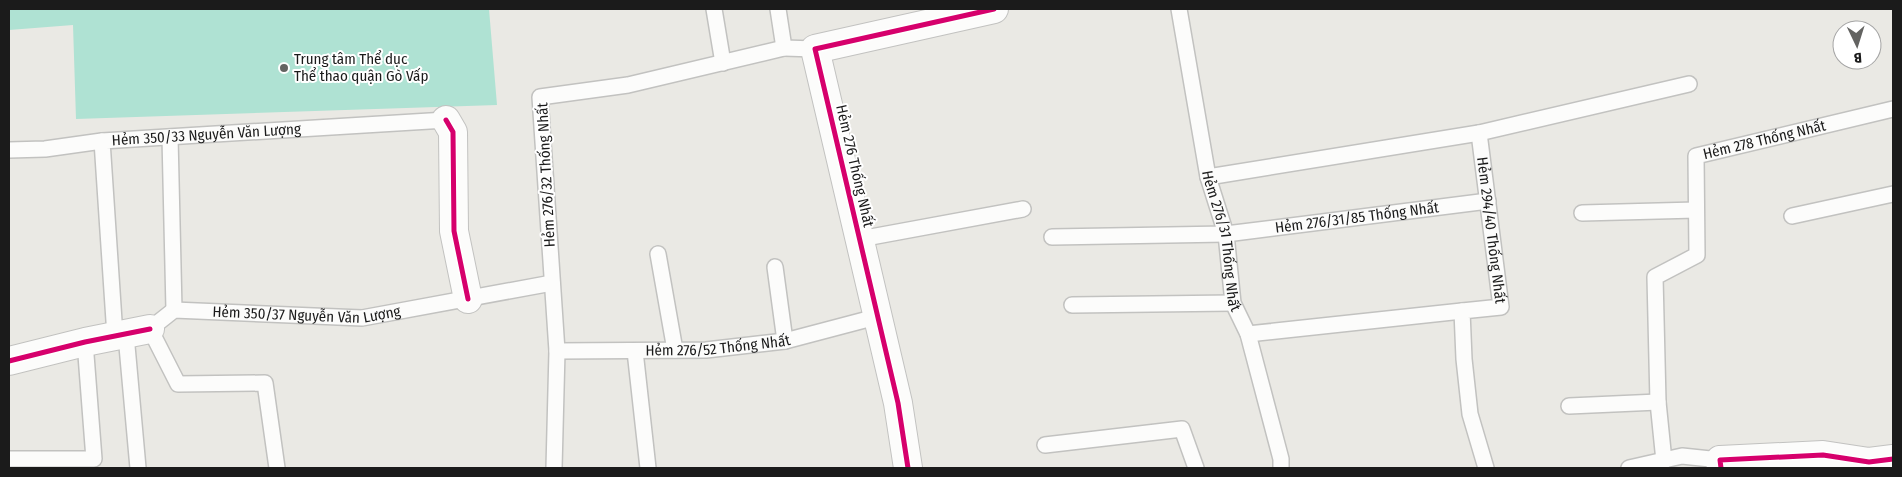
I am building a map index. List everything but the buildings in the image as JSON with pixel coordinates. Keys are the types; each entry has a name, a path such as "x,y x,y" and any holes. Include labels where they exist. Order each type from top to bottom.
{"street":[{"path":"814,49 994,9"},
{"name":"Hẻm 276 Thống Nhất","path":"814,49 860,239 876,317 898,403 908,468"},
{"path":"446,120 453,132 454,231 468,299"},
{"path":"9,361 130,333"},
{"path":"1720,464 1824,455 1868,462 1893,459"}],"lane":[{"path":"714,9 723,63"},
{"path":"778,9 784,48"},
{"name":"Hẻm 276/31 Thống Nhất","path":"1179,9 1208,177 1226,234 1234,303 1248,334 1281,468"},
{"name":"Hẻm 276/32 Thống Nhất","path":"554,468 557,351 540,97 628,85 784,48 814,49"},
{"path":"1208,177 1479,133 1688,84"},
{"name":"Hẻm 278 Thống Nhất","path":"1664,460 1658,402 1654,277 1696,255 1696,156 1893,109"},
{"name":"Hẻm 350/33 Nguyễn Văn Lượng","path":"138,468 130,333 102,141 446,120"},
{"name":"Hẻm 294/40 Thống Nhất","path":"1462,311 1501,307 1479,133"},
{"path":"170,137 174,310 130,333 178,384 265,384 277,468"},
{"path":"9,150 45,149 102,141"},
{"path":"1792,216 1893,194"},
{"name":"Hẻm 276/31/85 Thống Nhất","path":"1052,237 1226,234 1488,201"},
{"path":"860,239 1023,209"},
{"path":"1582,213 1696,210"},
{"path":"658,254 675,350"},
{"path":"775,267 785,341"},
{"name":"Hẻm 350/37 Nguyễn Văn Lượng","path":"174,310 362,318 552,283"},
{"path":"1072,306 1234,303"},
{"path":"1248,334 1462,311 1464,359 1470,414 1486,468"},
{"name":"Hẻm 276/52 Thống Nhất","path":"557,351 706,350 785,341 876,317"},
{"path":"9,458 94,459 85,342"},
{"path":"635,351 648,468"},
{"path":"1570,406 1658,402"},
{"path":"1045,445 1182,428 1196,468"},
{"path":"1629,468 1682,456 1720,464"}],"green space":[{"name":"Trung tâm Thể dục Thể thao quận Gò Vấp","path":"9,9 489,9 497,105 76,119 73,25 9,30"}],"cycle path":[{"path":"908,468 898,403 815,49 994,9"},
{"path":"446,120 453,132 454,231 468,299"},
{"path":"9,361 85,342 150,329"},
{"path":"1721,468 1720,460 1823,455 1869,462 1893,459"}],"place":[{"name":"Trung tâm Thể dục Thể thao quận Gò Vấp","path":"284,68"}]}
